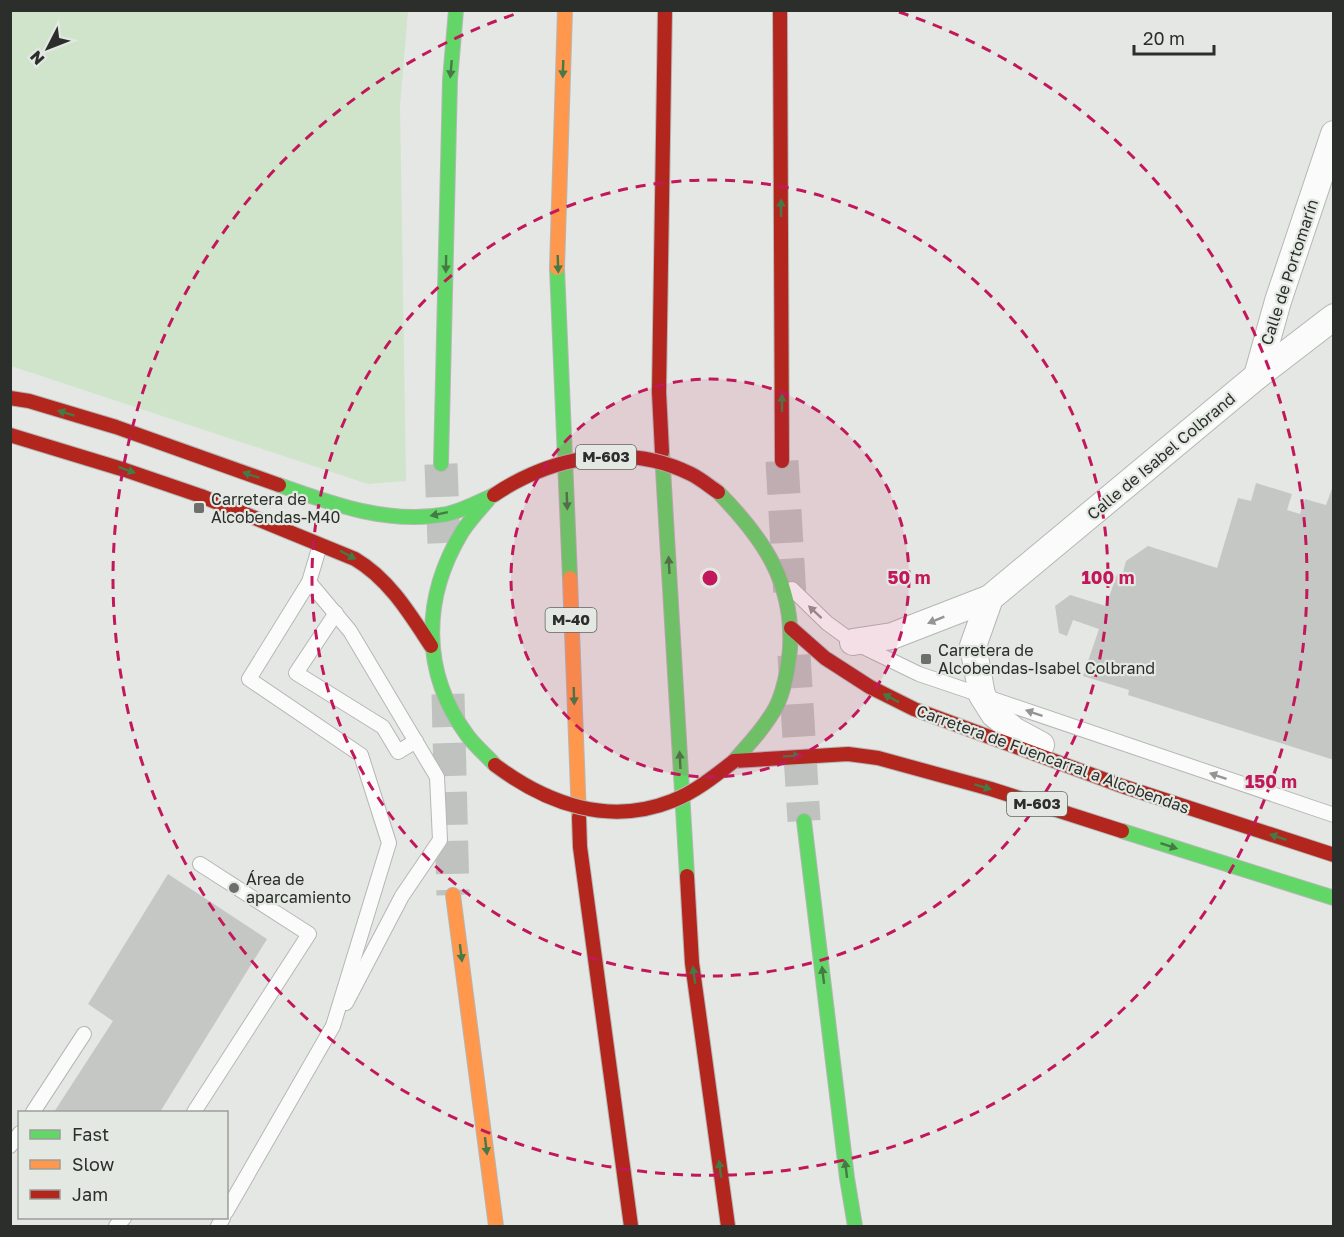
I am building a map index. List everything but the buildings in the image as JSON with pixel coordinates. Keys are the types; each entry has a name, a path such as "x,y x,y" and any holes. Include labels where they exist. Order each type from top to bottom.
{"highway":[{"path":"441,464 450,80 456,10"},
{"name":"M-40","path":"565,10 557,257 580,847 631,1227"},
{"path":"665,10 658,392 692,963 728,1227"},
{"path":"780,10 782,461"},
{"name":"M-603","path":"10,396 116,428 334,505 369,513 403,517 431,517 464,509 494,495 521,478 555,464 596,457 637,458 665,464 692,474 718,492 745,518 766,548 781,577 788,602 789,665 780,699 763,728 734,761 707,783 671,802 634,811 594,812 553,801 514,780 482,753 456,718 440,684 431,646 433,602 443,565 462,531 474,514 494,495"},
{"name":"M-603","path":"10,435 135,473 264,519 320,545 344,552 368,567 391,590 431,646"},
{"name":"Carretera de Fuencarral a Alcobendas","path":"790,628 825,658 870,687 914,710 1122,786 1334,855"},
{"name":"M-603","path":"734,761 848,754 878,758 991,789 1334,898"},
{"path":"804,821 847,1178 855,1227"},
{"path":"453,895 496,1227"}],"street":[{"name":"Calle de Portomarín","path":"1257,375 1278,301 1334,134"},
{"name":"Calle de Isabel Colbrand","path":"853,642 892,636 990,598 1257,375 1334,316"},
{"path":"990,598 973,646 982,695 994,714 1015,730 1122,786"}],"lane":[{"path":"320,545 309,582 249,679 361,755 389,843 333,1026"},
{"path":"781,577 827,623 853,642 920,674 1334,815"},
{"path":"228,1209 366,969 402,896 440,840 437,777 350,631 309,582"},
{"path":"336,613 296,673 383,727 398,752 416,741"},
{"path":"195,1111 309,934 200,864"},
{"path":"34,1111 84,1034"}],"green space":[{"path":"11,10 408,11 400,105 406,481 368,484 11,366"}],"tunnel":[{"path":"782,461 790,597"},
{"path":"441,464 444,543"},
{"path":"794,655 804,821"},
{"path":"448,694 453,895"}],"traffic: fast":[{"path":"441,464 450,80 456,10"},
{"path":"557,268 570,578"},
{"path":"662,452 687,876"},
{"path":"279,485 361,511 404,517 447,514 494,495"},
{"path":"718,492 762,544 781,582 790,625 788,664 779,700 762,728 734,761"},
{"path":"488,500 465,528 449,557 439,583 432,635 441,686 452,711 470,739 495,765"},
{"path":"804,821 847,1178 855,1226"},
{"path":"1122,831 1334,898"}],"traffic: slow":[{"path":"557,268 565,10"},
{"path":"570,578 579,817"},
{"path":"453,895 496,1226"}],"traffic: jam":[{"path":"662,452 659,392 665,10"},
{"path":"780,10 782,461"},
{"path":"10,398 29,401 116,427 279,485"},
{"path":"10,435 201,496 355,559 388,587 407,610 431,646"},
{"path":"494,495 540,471 565,463 615,456 641,458 666,464 695,476 718,492"},
{"path":"791,628 825,658 870,687 914,709 1122,786 1334,855"},
{"path":"734,761 848,754 878,758 991,789 1122,831"},
{"path":"495,765 536,791 557,800 602,811 625,811 648,808 672,801 689,793 734,761"},
{"path":"579,817 580,847 631,1226"},
{"path":"687,876 692,963 728,1226"}],"place":[{"name":"Carretera de Alcobendas-M40","path":"199,508"},
{"name":"Carretera de Alcobendas-Isabel Colbrand","path":"926,659"},
{"name":"Área de aparcamiento","path":"234,888"}]}
